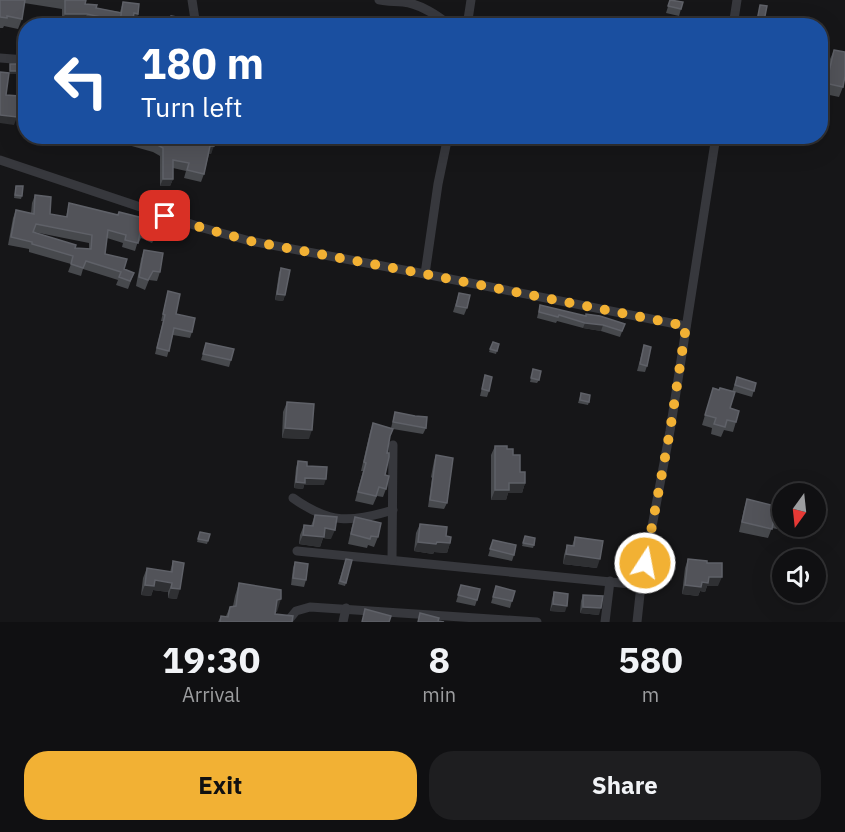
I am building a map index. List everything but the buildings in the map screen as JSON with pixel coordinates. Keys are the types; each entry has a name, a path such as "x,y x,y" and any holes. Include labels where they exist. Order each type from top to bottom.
{"street":[{"path":"192,0 195,18"},
{"path":"379,0 419,6 442,18"},
{"path":"468,18 471,0"},
{"path":"734,18 737,0"},
{"path":"0,58 18,59"},
{"path":"425,274 446,144"},
{"path":"637,622 641,585 670,431 715,144"},
{"path":"0,160 203,228 250,241 686,326"},
{"path":"392,560 393,445"},
{"path":"293,498 308,509 342,519 368,518 393,510"},
{"path":"297,551 641,585"},
{"path":"605,622 610,581"},
{"path":"287,622 296,611 310,607 537,622"},
{"path":"343,622 346,608"}],"route":[{"path":"165,216 250,241 686,326 670,431 645,563"}]}
